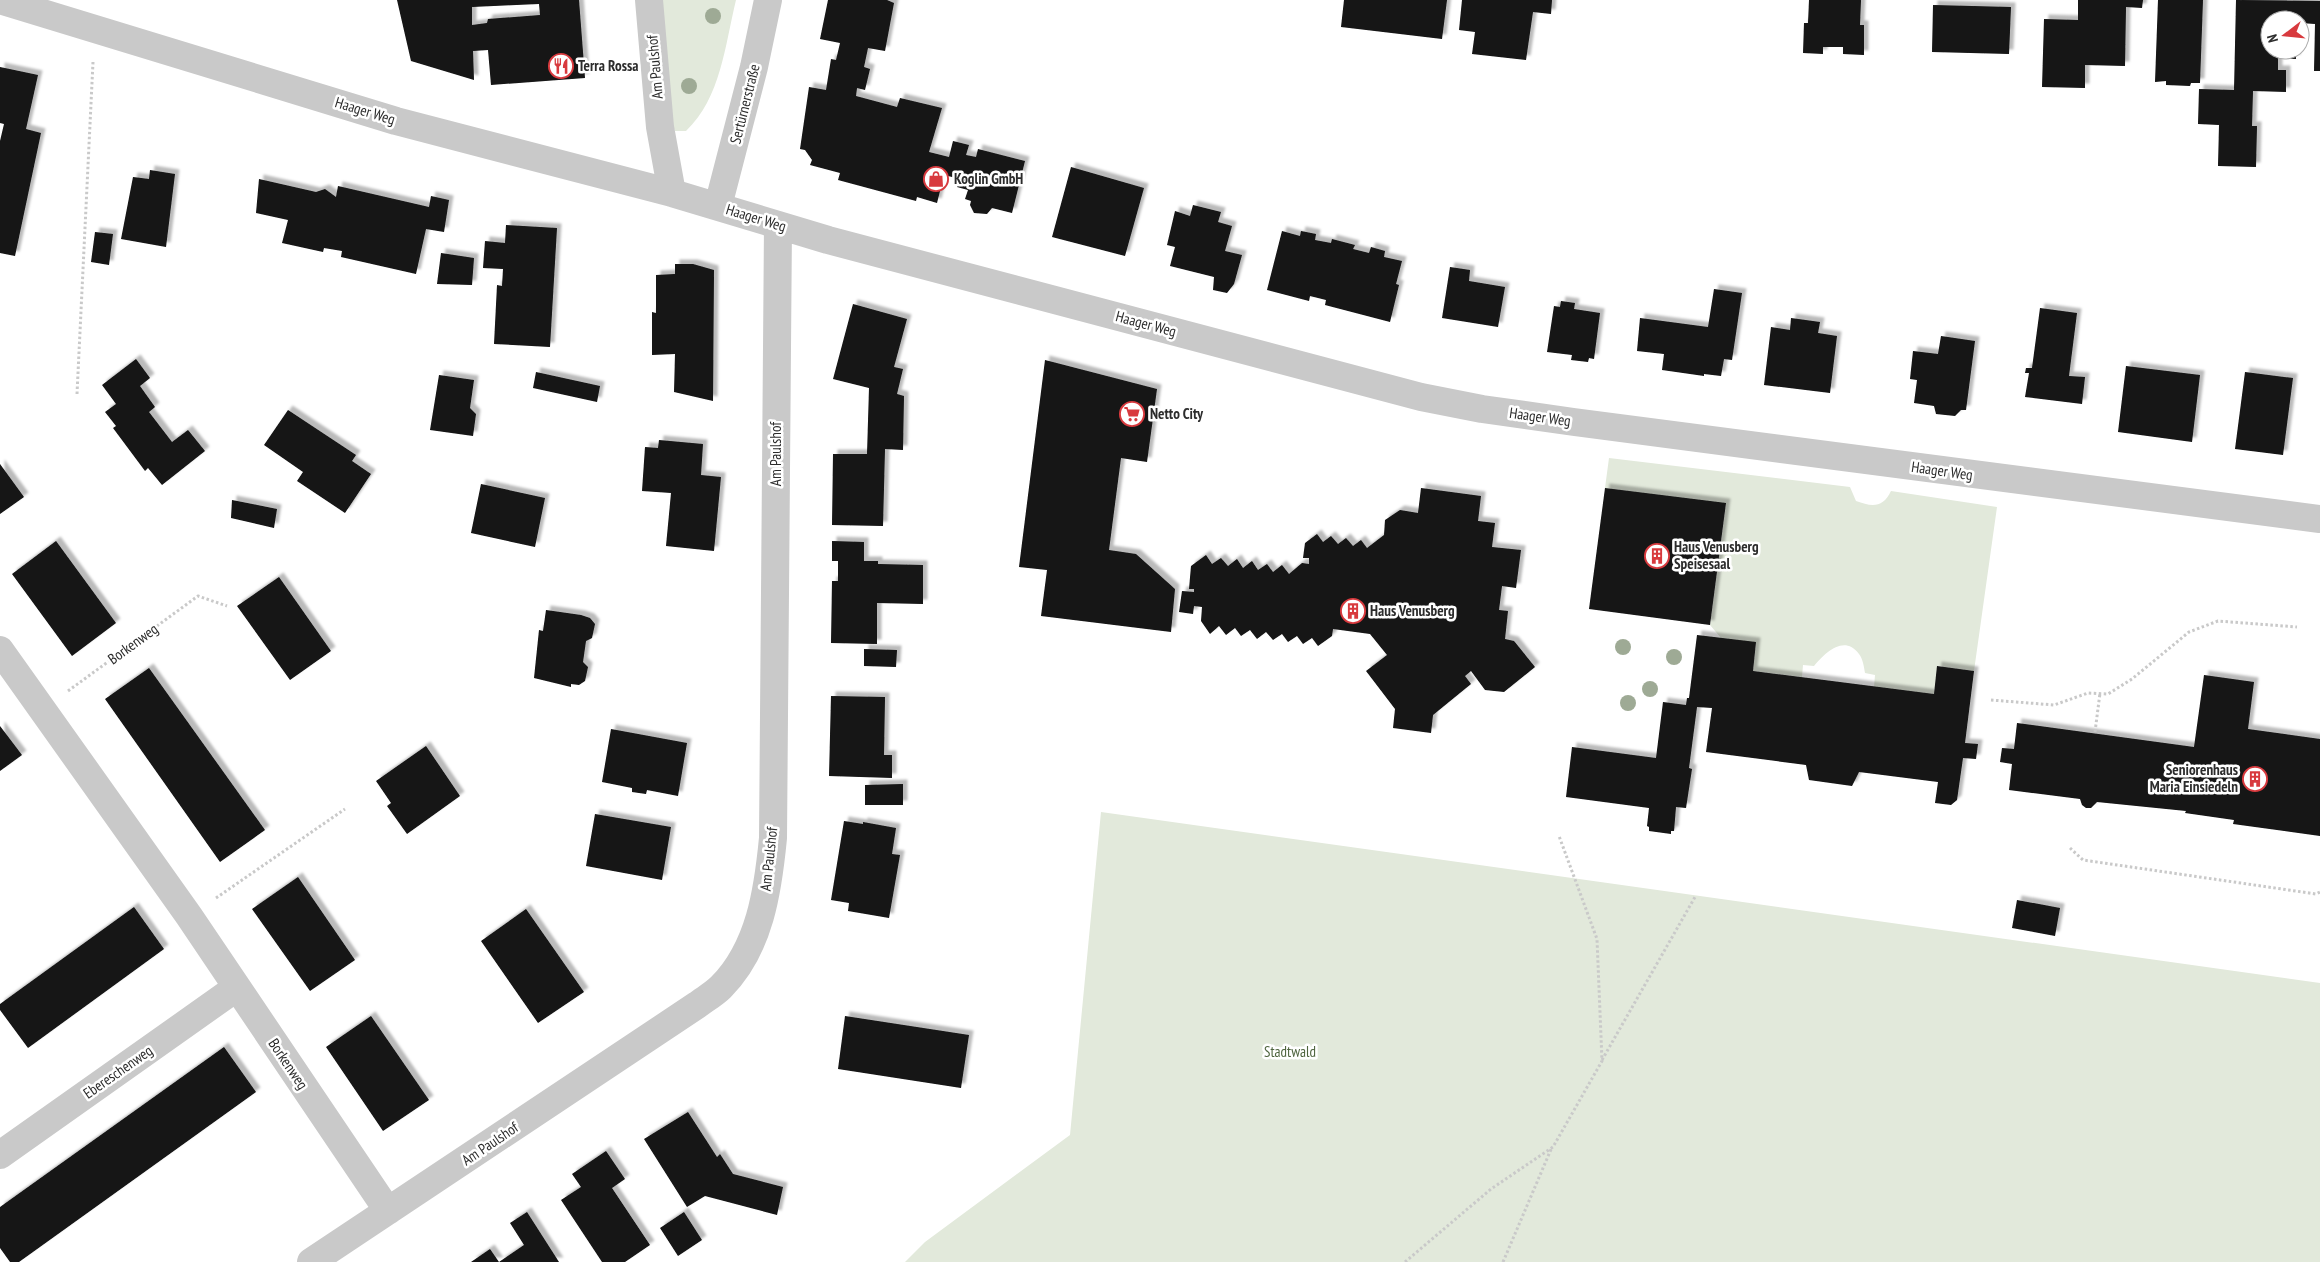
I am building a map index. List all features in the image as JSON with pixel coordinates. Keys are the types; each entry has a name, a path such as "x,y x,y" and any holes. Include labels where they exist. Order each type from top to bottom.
{"street":[{"name":"Haager Weg","path":"0,0 396,121 718,206 778,226 1422,397 1474,407 2017,481 2320,519"},
{"name":"Am Paulshof","path":"649,0 660,127 672,194"},
{"name":"Sertürnerstraße","path":"718,206 754,67 768,0"},
{"name":"Am Paulshof","path":"312,1262 664,1028 721,987 742,961 755,932 769,882 773,838 778,226"},
{"name":"Borkenweg","path":"0,651 189,916 388,1211"},
{"name":"Ebereschenweg","path":"0,1155 236,988"}],"path":[{"path":"77,394 95,29"},
{"name":"Borkenweg","path":"43,709 198,596 227,606"},
{"path":"1991,700 2054,705 2088,693 2108,694 2132,679 2189,632 2218,621 2298,626"},
{"path":"2095,732 2100,693"},
{"path":"189,916 345,809"},
{"path":"1559,836 1597,939 1602,1061"},
{"path":"2070,848 2083,860 2316,894 2320,892"},
{"path":"1504,1262 1553,1147 1695,897"},
{"path":"1405,1262 1491,1189 1553,1147"}],"green space":[{"path":"660,0 736,0 725,53 714,87 698,118 686,131 675,131 671,121"},
{"path":"1609,458 1850,487 1856,501 1872,505 1884,501 1891,491 1997,507 1974,671 1938,666 1934,694 1874,687 1875,675 1865,673 1859,654 1853,648 1841,646 1829,651 1814,666 1803,665 1802,677 1753,671 1756,643 1721,638 1710,625 1726,504 1605,488"},
{"name":"Stadtwald","path":"1101,812 2320,983 2320,1262 905,1262 925,1242 1070,1135"}],"building":[{"path":"397,0 579,0 585,78 491,85 488,50 473,51 474,80 411,61","holes":["539,4 540,15 488,19 487,23 472,25 472,7"]},
{"path":"828,0 887,0 894,3 885,51 868,48 864,67 870,69 865,90 857,88 856,96 897,107 900,98 942,108 929,152 949,157 953,141 969,145 966,155 976,157 978,149 1025,161 1012,213 992,208 987,214 974,213 970,205 971,201 965,199 968,190 957,187 960,179 944,175 937,203 917,197 916,201 838,180 840,173 810,165 812,160 805,150 800,149 809,87 826,90 831,59 836,60 840,43 820,39"},
{"path":"1344,0 1447,0 1442,39 1341,27"},
{"path":"1462,0 1552,0 1551,14 1533,12 1526,60 1472,54 1475,32 1459,30"},
{"path":"1809,0 1861,0 1860,25 1864,25 1864,55 1843,54 1843,47 1823,47 1823,54 1803,53 1804,23 1808,23"},
{"path":"2078,0 2143,0 2142,8 2126,7 2125,66 2085,65 2085,88 2042,87 2044,19 2078,20"},
{"path":"2158,0 2203,0 2200,83 2191,83 2190,86 2166,85 2166,81 2155,82"},
{"path":"2236,0 2320,1 2320,71 2314,71 2315,24 2310,24 2310,10 2260,10 2260,60 2278,60 2278,70 2286,70 2286,92 2253,91 2252,126 2257,126 2256,167 2218,166 2219,125 2198,124 2199,89 2234,90"},
{"path":"1933,5 2011,7 2009,54 1932,52"},
{"path":"0,67 38,75 26,129 41,133 15,256 0,253 0,141 4,124 0,123"},
{"path":"1071,167 1144,188 1125,256 1052,237"},
{"path":"150,170 175,174 166,247 121,239 133,177 149,179"},
{"path":"259,179 316,192 325,189 336,197 338,186 429,207 431,196 449,200 444,232 426,229 416,274 341,257 342,251 324,248 323,252 282,243 288,220 256,213"},
{"path":"1193,205 1221,212 1218,222 1232,226 1225,251 1242,255 1234,284 1227,293 1213,290 1214,277 1170,266 1175,247 1167,245 1175,211 1190,216"},
{"path":"506,225 557,228 550,347 494,344 497,285 502,286 503,269 483,268 485,241 505,243"},
{"path":"1282,231 1300,236 1301,231 1316,234 1315,240 1331,243 1332,239 1355,245 1353,249 1369,253 1371,247 1385,251 1384,257 1402,261 1396,284 1399,285 1390,322 1325,305 1326,300 1310,296 1309,301 1267,290"},
{"path":"95,232 113,234 109,265 91,262"},
{"path":"441,253 474,258 472,285 437,284"},
{"path":"675,264 693,264 714,270 713,401 674,392 675,354 652,355 652,312 656,313 656,275 675,274"},
{"path":"1450,267 1470,270 1469,281 1505,287 1498,327 1442,318"},
{"path":"1714,289 1742,293 1732,360 1724,359 1721,376 1704,374 1704,376 1662,370 1664,354 1637,351 1640,318 1708,327"},
{"path":"1561,301 1575,303 1574,309 1600,313 1594,359 1589,358 1588,362 1571,360 1572,355 1547,352 1554,306 1560,307"},
{"path":"853,304 907,319 894,367 903,369 897,394 904,396 903,450 885,449 883,526 832,525 833,454 867,454 869,388 833,379"},
{"path":"2040,308 2077,313 2069,376 2085,377 2082,404 2025,397 2029,373 2025,373 2026,368 2032,368"},
{"path":"1791,318 1820,322 1818,333 1837,336 1830,393 1764,385 1771,327 1790,330"},
{"path":"1941,336 1975,341 1966,410 1961,410 1955,416 1936,414 1934,406 1914,403 1917,380 1910,379 1913,351 1938,354"},
{"path":"136,359 150,378 140,386 155,407 149,412 172,442 188,430 205,451 162,485 148,468 145,471 113,428 116,426 105,412 116,404 102,385"},
{"path":"1045,360 1157,389 1147,462 1121,458 1109,550 1136,554 1175,589 1171,632 1041,616 1047,570 1019,567"},
{"path":"2126,366 2200,375 2192,442 2118,432"},
{"path":"536,372 600,386 597,402 533,388"},
{"path":"2245,372 2293,378 2283,455 2235,449"},
{"path":"439,375 474,380 470,408 476,414 473,436 430,430"},
{"path":"288,410 356,455 352,461 371,474 345,513 297,481 303,472 264,445"},
{"path":"659,440 703,444 701,475 721,477 714,551 666,546 671,493 642,491 645,447 658,448"},
{"path":"0,464 24,497 0,514"},
{"path":"481,484 545,498 535,547 471,533"},
{"name":"Haus Venusberg","path":"1421,488 1481,496 1478,521 1495,523 1492,547 1521,550 1516,588 1502,586 1499,610 1508,611 1505,639 1514,641 1535,667 1504,692 1485,690 1471,671 1465,676 1471,684 1433,715 1431,733 1393,728 1395,709 1366,671 1387,655 1370,634 1333,629 1332,636 1318,646 1312,638 1303,644 1297,636 1288,642 1282,634 1273,640 1266,632 1257,639 1250,630 1241,636 1235,628 1226,635 1219,626 1210,634 1201,621 1202,607 1194,606 1193,614 1179,612 1182,591 1194,592 1194,589 1189,589 1191,566 1206,555 1212,564 1221,558 1228,566 1237,559 1243,568 1252,561 1258,570 1267,564 1273,572 1282,565 1289,574 1302,563 1309,564 1309,558 1303,558 1305,543 1317,534 1323,542 1331,536 1338,544 1346,538 1353,546 1361,540 1367,548 1384,535 1385,520 1400,510 1418,513"},
{"name":"Haus Venusberg Speisesaal","path":"1605,488 1726,503 1710,625 1589,609"},
{"path":"232,500 277,509 274,528 231,518"},
{"path":"56,541 116,623 72,656 12,574"},
{"path":"832,541 864,542 864,561 878,561 878,564 923,565 923,604 877,603 877,644 831,643 832,581 838,581 838,561 832,561"},
{"path":"279,577 331,651 290,680 237,606"},
{"path":"546,610 581,615 590,618 595,624 592,638 586,641 583,662 588,667 585,681 579,685 571,684 571,687 534,678 539,630 543,631"},
{"path":"1697,635 1756,642 1753,671 1934,694 1937,666 1974,671 1965,743 1978,744 1976,759 1963,758 1957,800 1951,805 1935,803 1938,782 1859,772 1852,786 1809,780 1806,765 1706,752 1712,708 1697,707 1689,768 1692,769 1686,808 1676,807 1674,831 1671,831 1671,834 1649,831 1647,826 1649,808 1566,797 1572,747 1656,758 1663,702 1686,705 1687,698 1689,698"},
{"path":"864,649 897,650 896,667 864,666"},
{"path":"149,668 265,830 220,862 105,699"},
{"path":"2204,675 2254,682 2248,729 2320,739 2320,836 2233,824 2234,820 2185,813 2186,811 2097,802 2091,808 2086,808 2082,805 2080,799 2009,790 2012,764 2000,762 2002,748 2014,749 2017,723 2194,747"},
{"path":"831,696 885,697 884,755 892,755 892,778 829,776"},
{"path":"0,726 22,755 0,771"},
{"path":"611,729 687,743 678,796 647,790 646,794 632,792 632,788 602,782"},
{"path":"426,746 460,796 407,834 387,806 391,803 376,781"},
{"path":"903,784 903,805 865,805 865,785"},
{"path":"595,814 671,827 662,880 586,866"},
{"path":"844,821 863,824 863,822 896,828 892,854 900,855 889,918 848,911 849,903 831,900"},
{"path":"298,877 355,960 310,991 252,909"},
{"path":"2017,900 2060,908 2055,936 2012,928"},
{"path":"134,907 164,949 28,1048 0,1010 0,1004"},
{"path":"526,909 584,992 538,1023 481,941"},
{"path":"371,1016 429,1100 383,1131 326,1047"},
{"path":"845,1016 969,1035 961,1088 838,1069"},
{"path":"224,1047 256,1092 19,1262 10,1262 0,1248 0,1207"},
{"path":"688,1112 717,1157 720,1154 733,1174 783,1187 777,1215 705,1196 687,1207 644,1139"},
{"path":"606,1151 625,1179 612,1188 650,1245 625,1262 602,1262 561,1200 581,1187 572,1174"},
{"path":"527,1212 559,1262 499,1262 524,1245 510,1223"},
{"path":"684,1212 702,1240 678,1256 660,1228"},
{"path":"490,1249 499,1262 471,1262"}],"place":[{"name":"Terra Rossa","path":"561,66"},
{"name":"Koglin GmbH","path":"936,179"},
{"name":"Netto City","path":"1132,414"},
{"name":"Haus Venusberg Speisesaal","path":"1657,556"},
{"name":"Haus Venusberg","path":"1353,611"},
{"name":"Seniorenhaus Maria Einsiedeln","path":"2255,779"}]}
